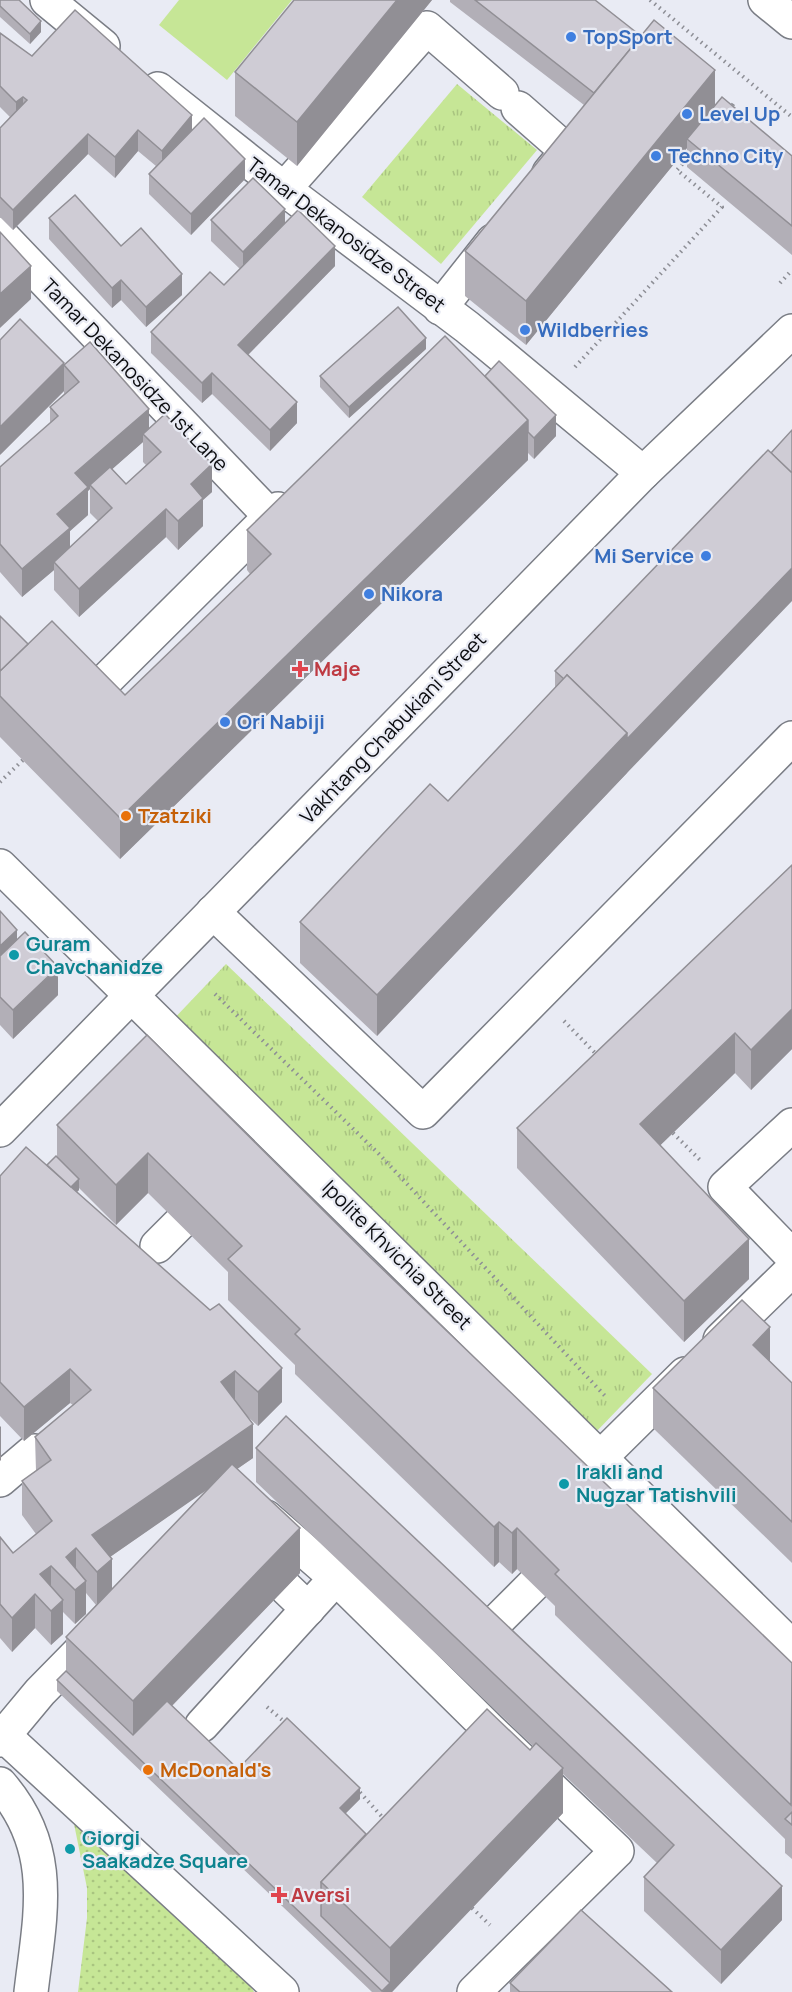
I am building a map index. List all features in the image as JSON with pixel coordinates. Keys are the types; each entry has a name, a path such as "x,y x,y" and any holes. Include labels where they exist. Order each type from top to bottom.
{"main road":[{"name":"Tamar Dekanosidze Street","path":"47,0 81,11 132,68 284,189 551,394 643,473"},
{"path":"765,0 792,22"},
{"path":"284,189 427,28 567,151 440,308"},
{"name":"Tamar Dekanosidze 1st Lane","path":"0,234 270,516"},
{"path":"441,351 466,327"},
{"name":"Vakhtang Chabukiani Street","path":"0,1130 643,473 789,338"},
{"path":"109,676 296,492"},
{"path":"213,912 423,1112 792,738"},
{"name":"Ipolite Khvichia Street","path":"0,866 132,995 259,1141 601,1457 621,1495 792,1647"},
{"path":"792,1125 725,1187 792,1256"},
{"path":"601,1457 792,1270"},
{"path":"0,1480 34,1451"},
{"path":"246,1500 336,1578 617,1851 474,1992"},
{"path":"202,1725 239,1685 297,1598 336,1578"},
{"path":"472,1600 504,1631 533,1584"},
{"path":"117,1614 40,1692 1,1736 279,1990"},
{"path":"465,1754 489,1729"},
{"path":"0,1784 11,1796 27,1825 37,1856 42,1885 42,1907 31,1992"},
{"path":"15,1992 36,1952"}],"path":[{"path":"650,0 792,117"},
{"path":"727,112 734,103"},
{"path":"551,394 722,207 677,170 692,154"},
{"path":"780,283 792,270"},
{"path":"0,782 23,760"},
{"path":"215,994 379,1154 632,1425"},
{"path":"538,995 600,1058"},
{"path":"239,1685 294,1730"},
{"path":"350,1782 366,1797 391,1828"}],"green space":[{"path":"179,0 292,0 227,80 159,25"},
{"path":"457,84 537,150 441,264 362,197"},
{"path":"226,964 652,1374 595,1433 169,1024"},
{"path":"73,1819 249,1983 254,1992 78,1992 87,1918 87,1888"}],"building":[{"path":"0,0 19,0 41,21 30,34 0,6"},
{"path":"294,0 397,0 297,122 235,72"},
{"path":"475,0 595,0 641,36 594,93"},
{"path":"75,10 192,115 162,151 138,130 115,157 88,134 13,210 0,197 0,128 27,100 23,97 16,102 0,86 0,33 32,56"},
{"path":"654,20 715,70 526,301 465,251"},
{"path":"722,97 792,156 792,226 687,139"},
{"path":"204,118 245,159 191,214 149,174"},
{"path":"253,178 285,209 243,252 211,220"},
{"path":"75,195 121,246 141,228 182,274 146,307 121,280 112,288 49,218"},
{"path":"298,210 335,246 238,345 297,402 270,430 212,373 202,383 151,332 210,272 224,285"},
{"path":"0,232 31,266 0,294"},
{"path":"398,307 426,338 349,407 320,376"},
{"path":"20,319 64,363 0,427 0,340"},
{"path":"445,336 528,420 120,818 0,696 0,671 52,621 125,695 271,554 247,530"},
{"path":"90,342 149,409 75,473 88,487 57,514 70,528 22,569 0,544 0,467 58,416 50,407 79,382 64,365"},
{"path":"499,361 556,415 534,438 528,432 528,420 485,376"},
{"path":"165,414 212,464 191,484 203,498 178,521 166,509 79,589 54,562 112,508 90,485 110,467 126,484 161,452 143,434"},
{"path":"792,430 792,473 771,453"},
{"path":"768,450 792,473 792,568 627,739 627,733 567,675 564,679 555,671"},
{"path":"0,616 28,644 0,671"},
{"path":"567,675 627,733 377,995 300,922 430,784 448,801"},
{"path":"792,865 792,1009 751,1050 735,1033 640,1124 749,1239 684,1301 517,1128"},
{"path":"0,911 17,930 0,946"},
{"path":"25,932 58,967 13,1010 0,997 0,956"},
{"path":"147,1035 371,1258 792,1663 791,1805 555,1574 559,1570 517,1528 512,1533 499,1522 494,1527 295,1334 300,1329 228,1259 242,1246 148,1153 116,1185 57,1125"},
{"path":"26,1147 210,1310 219,1304 282,1368 258,1392 235,1371 221,1382 253,1424 92,1535 112,1559 97,1572 76,1548 66,1557 86,1581 75,1590 51,1566 40,1574 63,1600 51,1611 35,1594 12,1618 0,1604 0,1537 13,1553 52,1521 22,1481 51,1460 35,1437 91,1390 70,1369 24,1407 0,1382 0,1176"},
{"path":"56,1156 79,1179 71,1187 47,1165"},
{"path":"742,1300 770,1327 753,1345 792,1383 792,1522 653,1388"},
{"path":"286,1416 782,1886 721,1950 644,1877 674,1845 256,1448"},
{"path":"232,1464 300,1528 133,1701 66,1637"},
{"path":"66,1671 133,1735 167,1701 238,1769 287,1718 360,1788 340,1808 366,1834 321,1882 321,1916 390,1983 382,1991 57,1680"},
{"path":"487,1709 530,1750 536,1743 563,1768 390,1948 321,1882"},
{"path":"792,1812 792,1825 785,1819"},
{"path":"581,1910 672,1992 520,1992 510,1983"}],"place":[{"name":"TopSport","path":"571,37"},
{"name":"Level Up","path":"687,114"},
{"name":"Techno City","path":"656,156"},
{"name":"Wildberries","path":"525,330"},
{"name":"Mi Service","path":"706,556"},
{"name":"Nikora","path":"369,594"},
{"name":"Maje","path":"300,669"},
{"name":"Ori Nabiji","path":"225,722"},
{"name":"Tzatziki","path":"126,816"},
{"name":"Guram Chavchanidze","path":"14,955"},
{"name":"Irakli and Nugzar Tatishvili","path":"564,1484"},
{"name":"McDonald's","path":"148,1770"},
{"name":"Giorgi Saakadze Square","path":"70,1849"},
{"name":"Aversi","path":"279,1895"}]}
